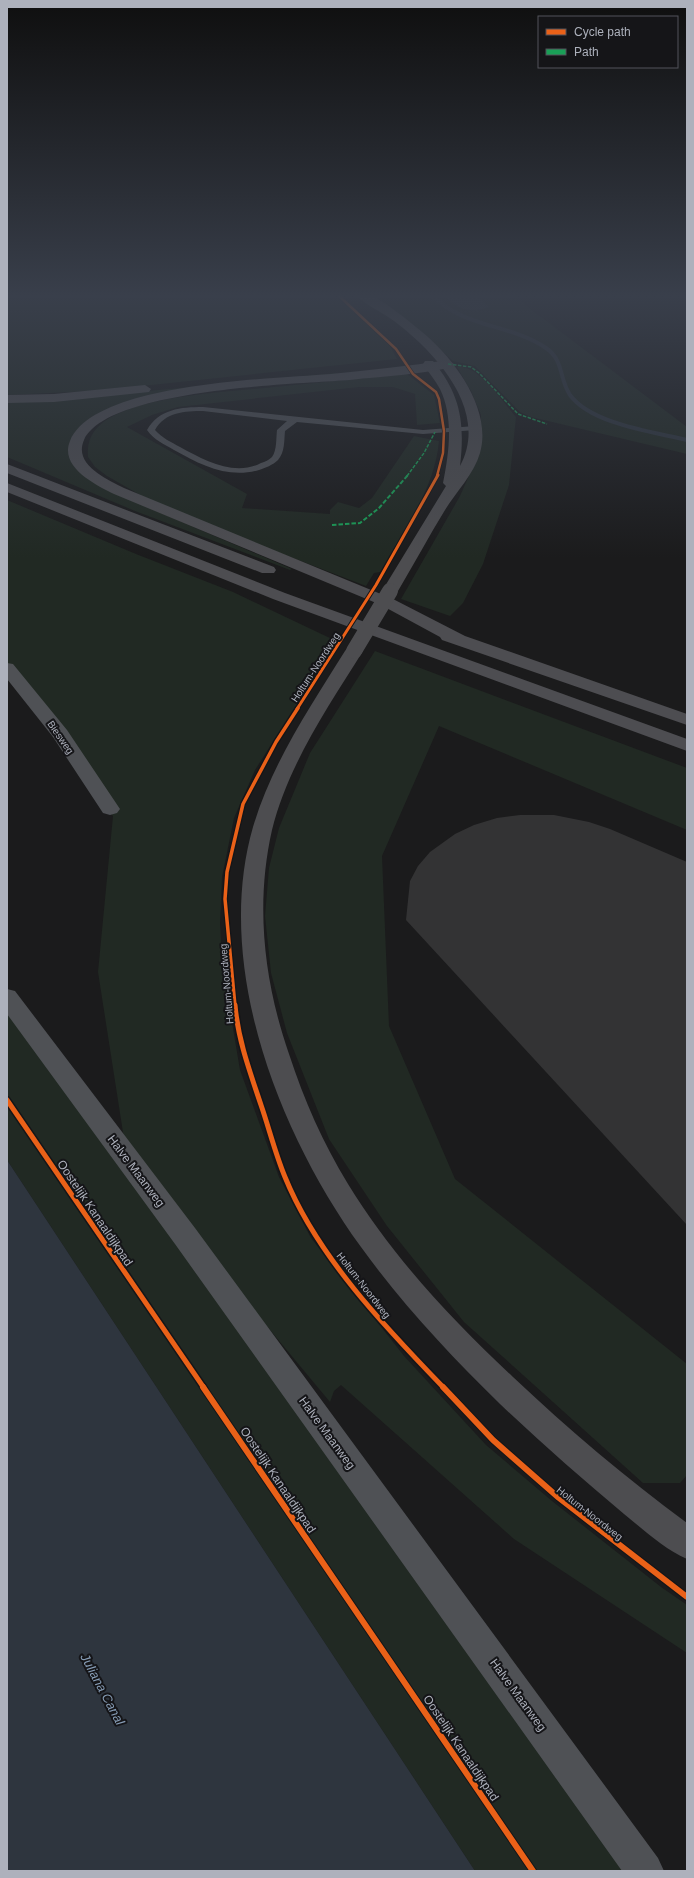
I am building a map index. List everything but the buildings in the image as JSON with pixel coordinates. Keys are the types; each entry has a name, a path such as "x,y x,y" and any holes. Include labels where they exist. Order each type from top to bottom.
{"highway":[{"path":"7,399 104,394 220,383"},
{"path":"261,383 208,389 149,399 120,408 93,422 78,438 76,452 79,462 89,473 118,491 387,602 463,642"},
{"path":"7,468 283,576"},
{"path":"7,488 278,596 686,745"},
{"path":"305,584 463,642 687,720"}],"main road":[{"path":"443,383 454,407 457,430 456,452 448,494"},
{"path":"461,383 470,403 475,428 473,453 465,471 448,494 308,726 271,801 257,853 252,909 256,972 264,1014 292,1104 314,1149 344,1202 387,1263 433,1317 481,1367 544,1425 631,1501 687,1543"}],"street":[{"name":"Biesweg","path":"7,668 60,734 110,809"},
{"name":"Halve Maanweg","path":"7,997 185,1236 645,1871"}],"lane":[{"path":"296,420 289,423 281,430 280,446 276,457 269,464 242,471 219,469 157,437 151,430 155,422 163,416 191,409 423,432 475,428"}],"shaded area":[{"path":"7,383 173,383 94,391 7,395"},
{"path":"235,383 265,383 167,393 82,426 73,438 73,463 156,511 292,569 290,570 135,511 7,457 7,401 63,399"},
{"path":"317,383 418,383 434,395 440,423 417,425 415,394 393,387 359,387 178,407 152,415 127,427 247,494 242,508 330,514 330,510 338,502 359,508 372,498 414,436 439,441 431,476 417,509 380,572 374,573 366,586 163,508 107,476 95,467 88,457 88,448 94,432 100,425 115,415 135,407 158,401 208,393"},
{"path":"466,383 487,383 516,417 509,485 483,564 463,603 450,616 401,599 460,496 480,451 481,415"},
{"path":"491,383 628,383 687,427 687,454 531,417 520,412"},
{"path":"7,500 136,554 233,592 332,639 300,699 255,770 234,818 222,877 220,923 222,963 240,1070 279,1177 311,1238 404,1356 486,1445 552,1501 661,1587 687,1605 687,1653 514,1539 341,1385 334,1391 330,1402 131,1163 635,1871 475,1871 7,1160 7,995 127,1158 98,972 113,816 7,672"},
{"path":"375,651 687,768 687,830 439,726 382,856 389,1026 455,1179 687,1364 687,1475 680,1483 643,1483 464,1322 387,1226 329,1139 287,1033 271,973 265,916 269,868 279,828 310,753"}],"water":[{"name":"Juliana Canal","path":"7,1160 475,1871 7,1871"}],"waterway":[{"path":"564,383 570,395 580,405 592,413 608,420 641,430 687,440"}],"marked path":[{"path":"488,383 518,414 547,424"},
{"path":"332,525 357,524 368,518 403,482 424,453 435,432"}],"cycle path":[{"name":"Holtum-Noordweg","path":"424,383 436,392 439,399 444,431 443,453 439,473 376,585 276,742 243,804 227,872 225,899 237,1026 248,1066 285,1177 316,1236 370,1309 493,1440 559,1498 687,1597"},
{"name":"Oostelijk Kanaaldijkpad","path":"7,1100 533,1871"}]}
